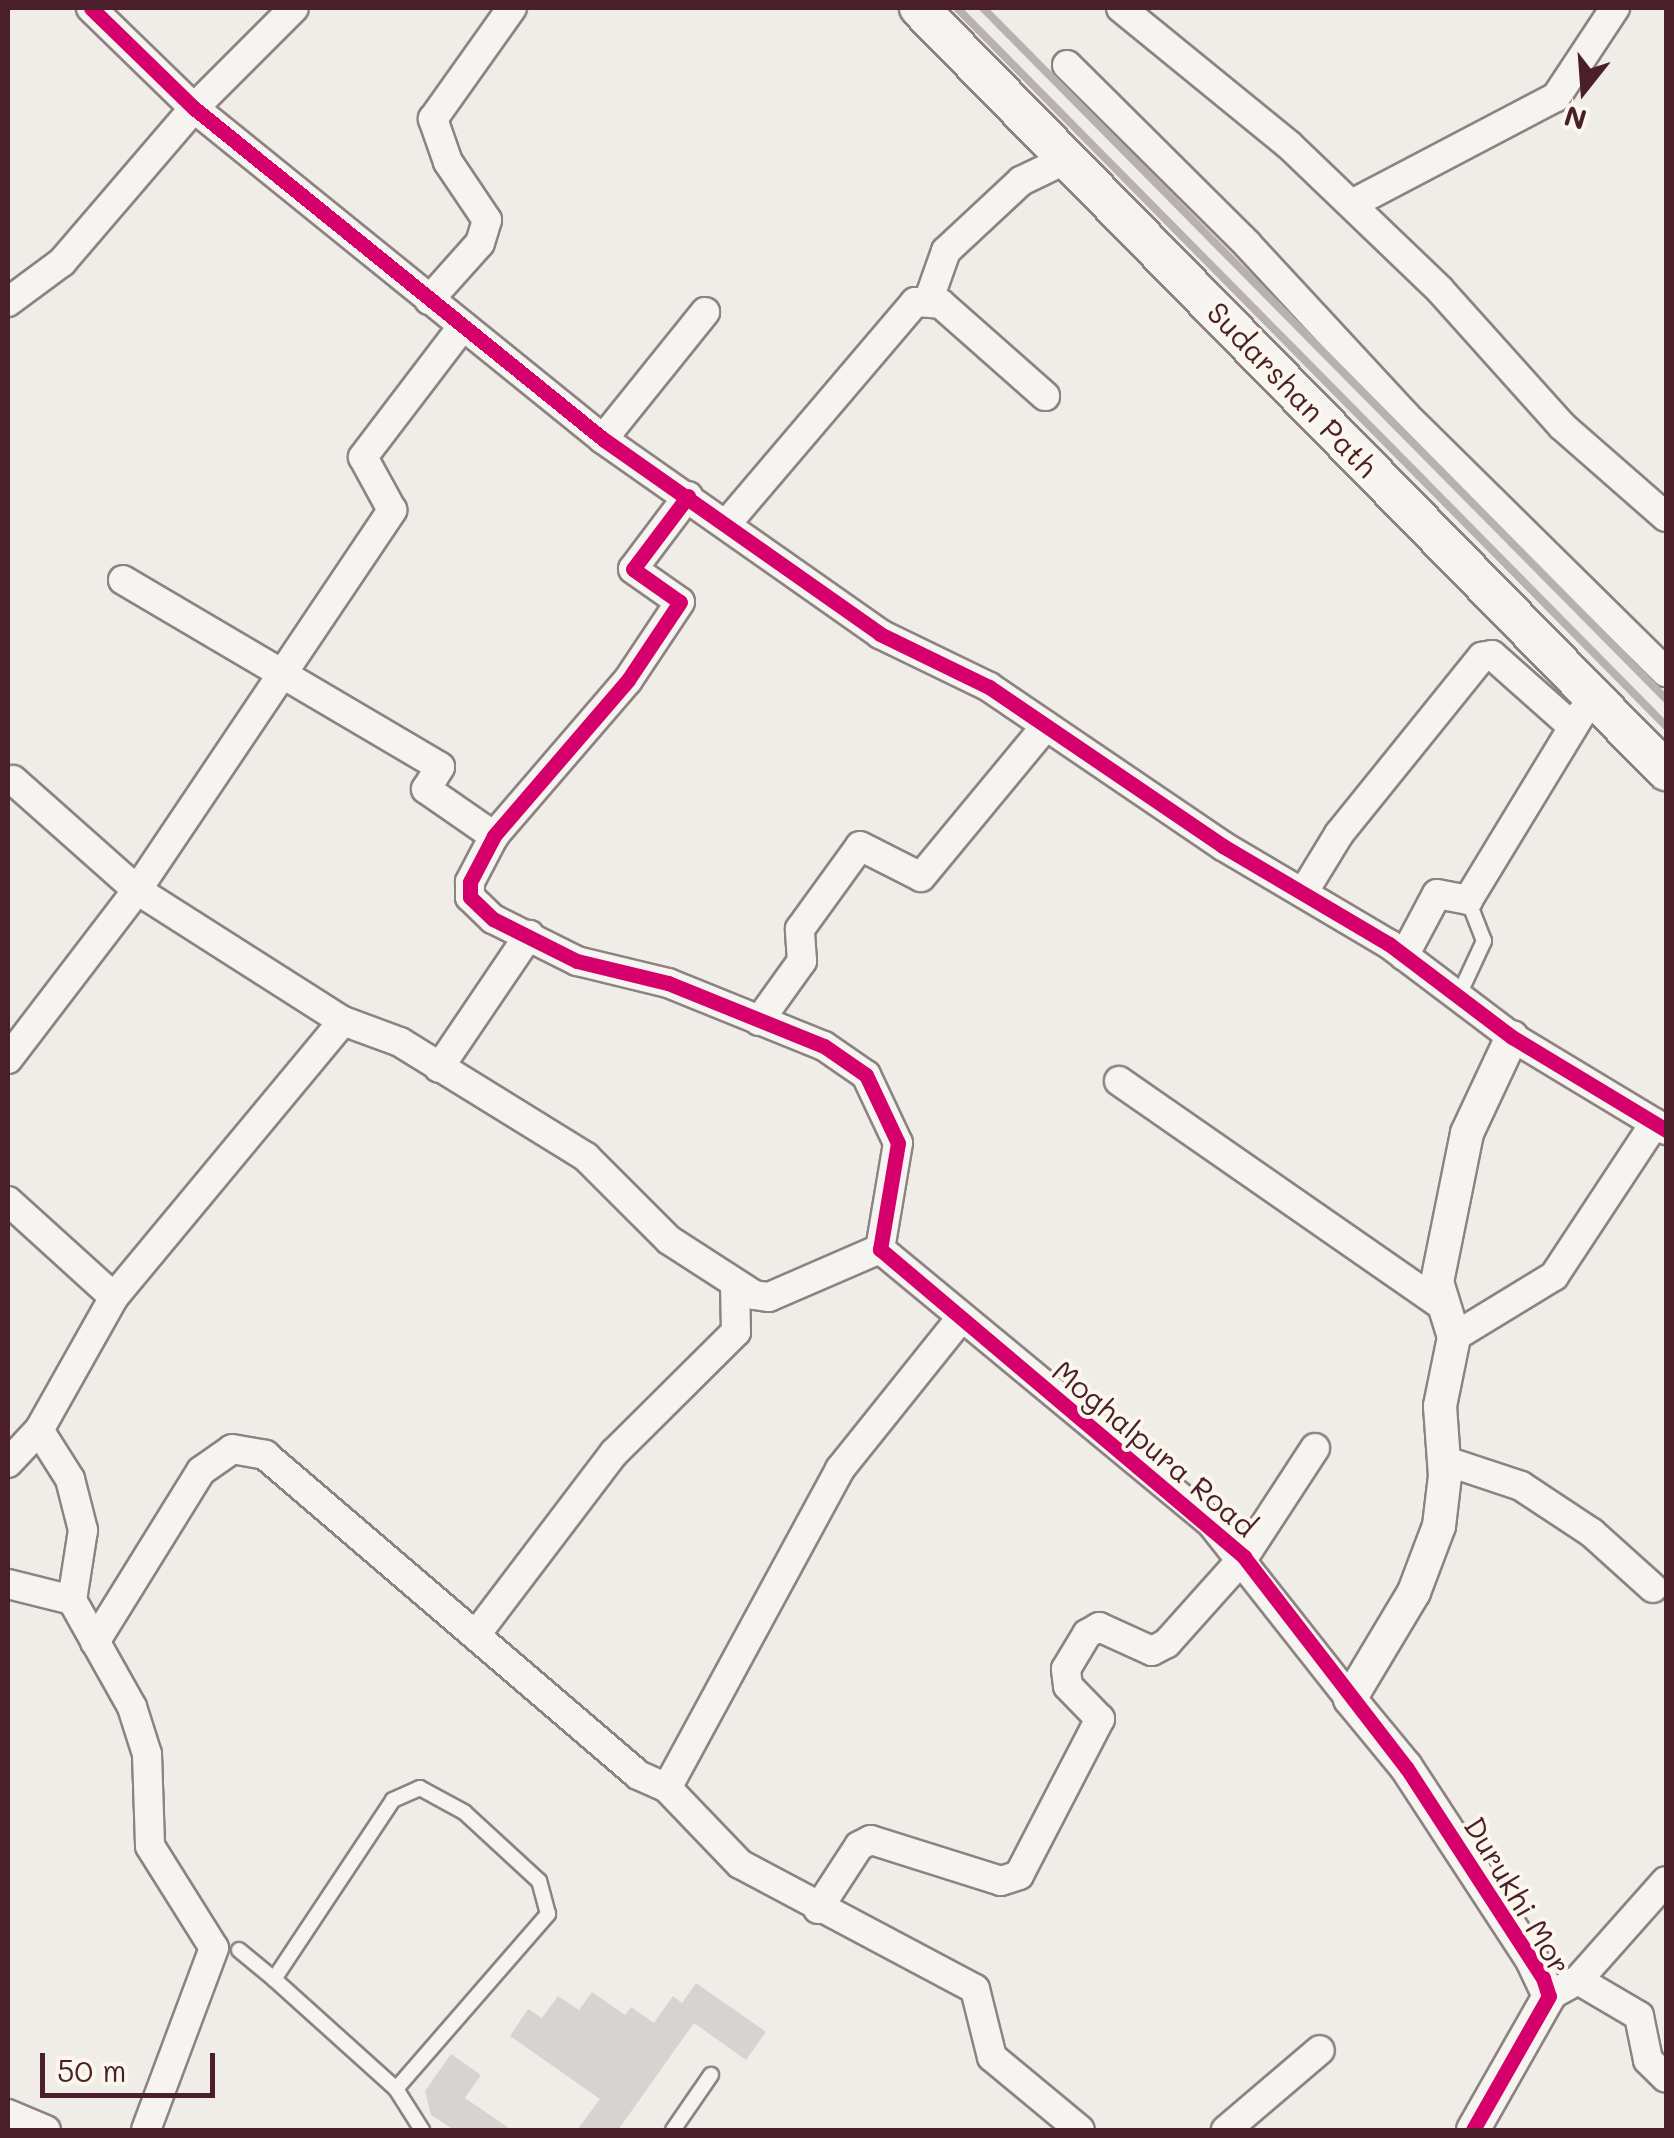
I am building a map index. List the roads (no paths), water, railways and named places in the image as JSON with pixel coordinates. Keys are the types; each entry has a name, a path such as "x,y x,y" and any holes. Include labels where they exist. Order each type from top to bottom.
{"main road":[{"name":"Sudarshan Path","path":"919,8 1549,651 1583,711 1666,771"}],"street":[{"path":"91,8 194,108 603,439 728,522 880,634 989,687 1404,956 1512,1037 1661,1127 1554,1276 1449,1322"},
{"path":"8,302 62,262 194,108 294,8"},
{"path":"429,300 480,243 487,220 448,162 433,119 512,8"},
{"path":"1121,8 1235,97 1352,204 1562,426 1666,517"},
{"path":"1352,204 1556,97 1615,8"},
{"path":"1067,65 1247,244 1406,416 1666,672"},
{"path":"929,299 946,251 1021,181 1067,159"},
{"path":"929,299 1045,396"},
{"path":"728,522 895,324 915,302 929,299"},
{"path":"603,439 705,312"},
{"path":"8,1059 137,890 280,668 392,510 363,456 462,327"},
{"path":"12,780 137,890 343,1020 400,1042 586,1158 646,1220 734,1285 769,1297 888,1257 880,1224 899,1158 876,1090 851,1061 668,983 577,961 493,919 470,898 470,882 494,836 628,680 680,602 633,569 688,496"},
{"path":"123,580 280,668 440,767 426,789 494,836"},
{"path":"1526,685 1549,651"},
{"path":"1303,893 1339,834 1482,657 1492,656 1526,685 1583,711 1468,900 1437,894 1404,956"},
{"path":"760,1020 802,961 800,929 860,846 921,877 1046,726"},
{"path":"439,1068 529,935"},
{"path":"8,1463 39,1430 114,1297 343,1020"},
{"path":"1350,1699 1426,1568 1439,1526 1440,1406 1449,1322 1437,1282 1467,1133 1512,1037"},
{"path":"1120,1082 1449,1322"},
{"path":"8,1201 114,1297"},
{"name":"Moghalpura Road","path":"888,1257 1244,1557 1350,1699"},
{"path":"478,1632 614,1453 736,1332 734,1285"},
{"path":"667,1788 840,1469 960,1319"},
{"path":"39,1430 78,1502 83,1530 72,1600 132,1707 147,1754 150,1846 214,1948 146,2130"},
{"path":"818,1909 859,1846 871,1840 1001,1880 1018,1875 1100,1719 1068,1686 1066,1669 1087,1634 1099,1627 1152,1651 1167,1643 1244,1557 1315,1448"},
{"path":"94,1642 201,1471 232,1449 265,1455 478,1632 638,1775 667,1788 740,1864 818,1909 975,1989 992,2057 1080,2130"},
{"path":"1442,1460 1521,1486 1592,1534 1652,1588"},
{"path":"8,1584 72,1600"},
{"name":"Durukhi Mor","path":"1350,1699 1406,1768 1531,1958 1549,1996 1473,2130"},
{"path":"1549,1996 1578,1980 1666,1881"},
{"path":"1578,1980 1639,2016 1648,2060 1666,2078"},
{"path":"1226,2130 1320,2050"},
{"path":"8,2114 46,2130"}],"lane":[{"path":"1458,997 1484,940 1468,900"},
{"path":"274,1978 393,1800 420,1788 464,1812 538,1880 548,1914 396,2089"},
{"path":"239,1950 396,2089 422,2130"},
{"path":"673,2130 711,2076"}],"railway":[{"path":"957,8 1666,726"},
{"path":"983,8 1666,699"}]}
